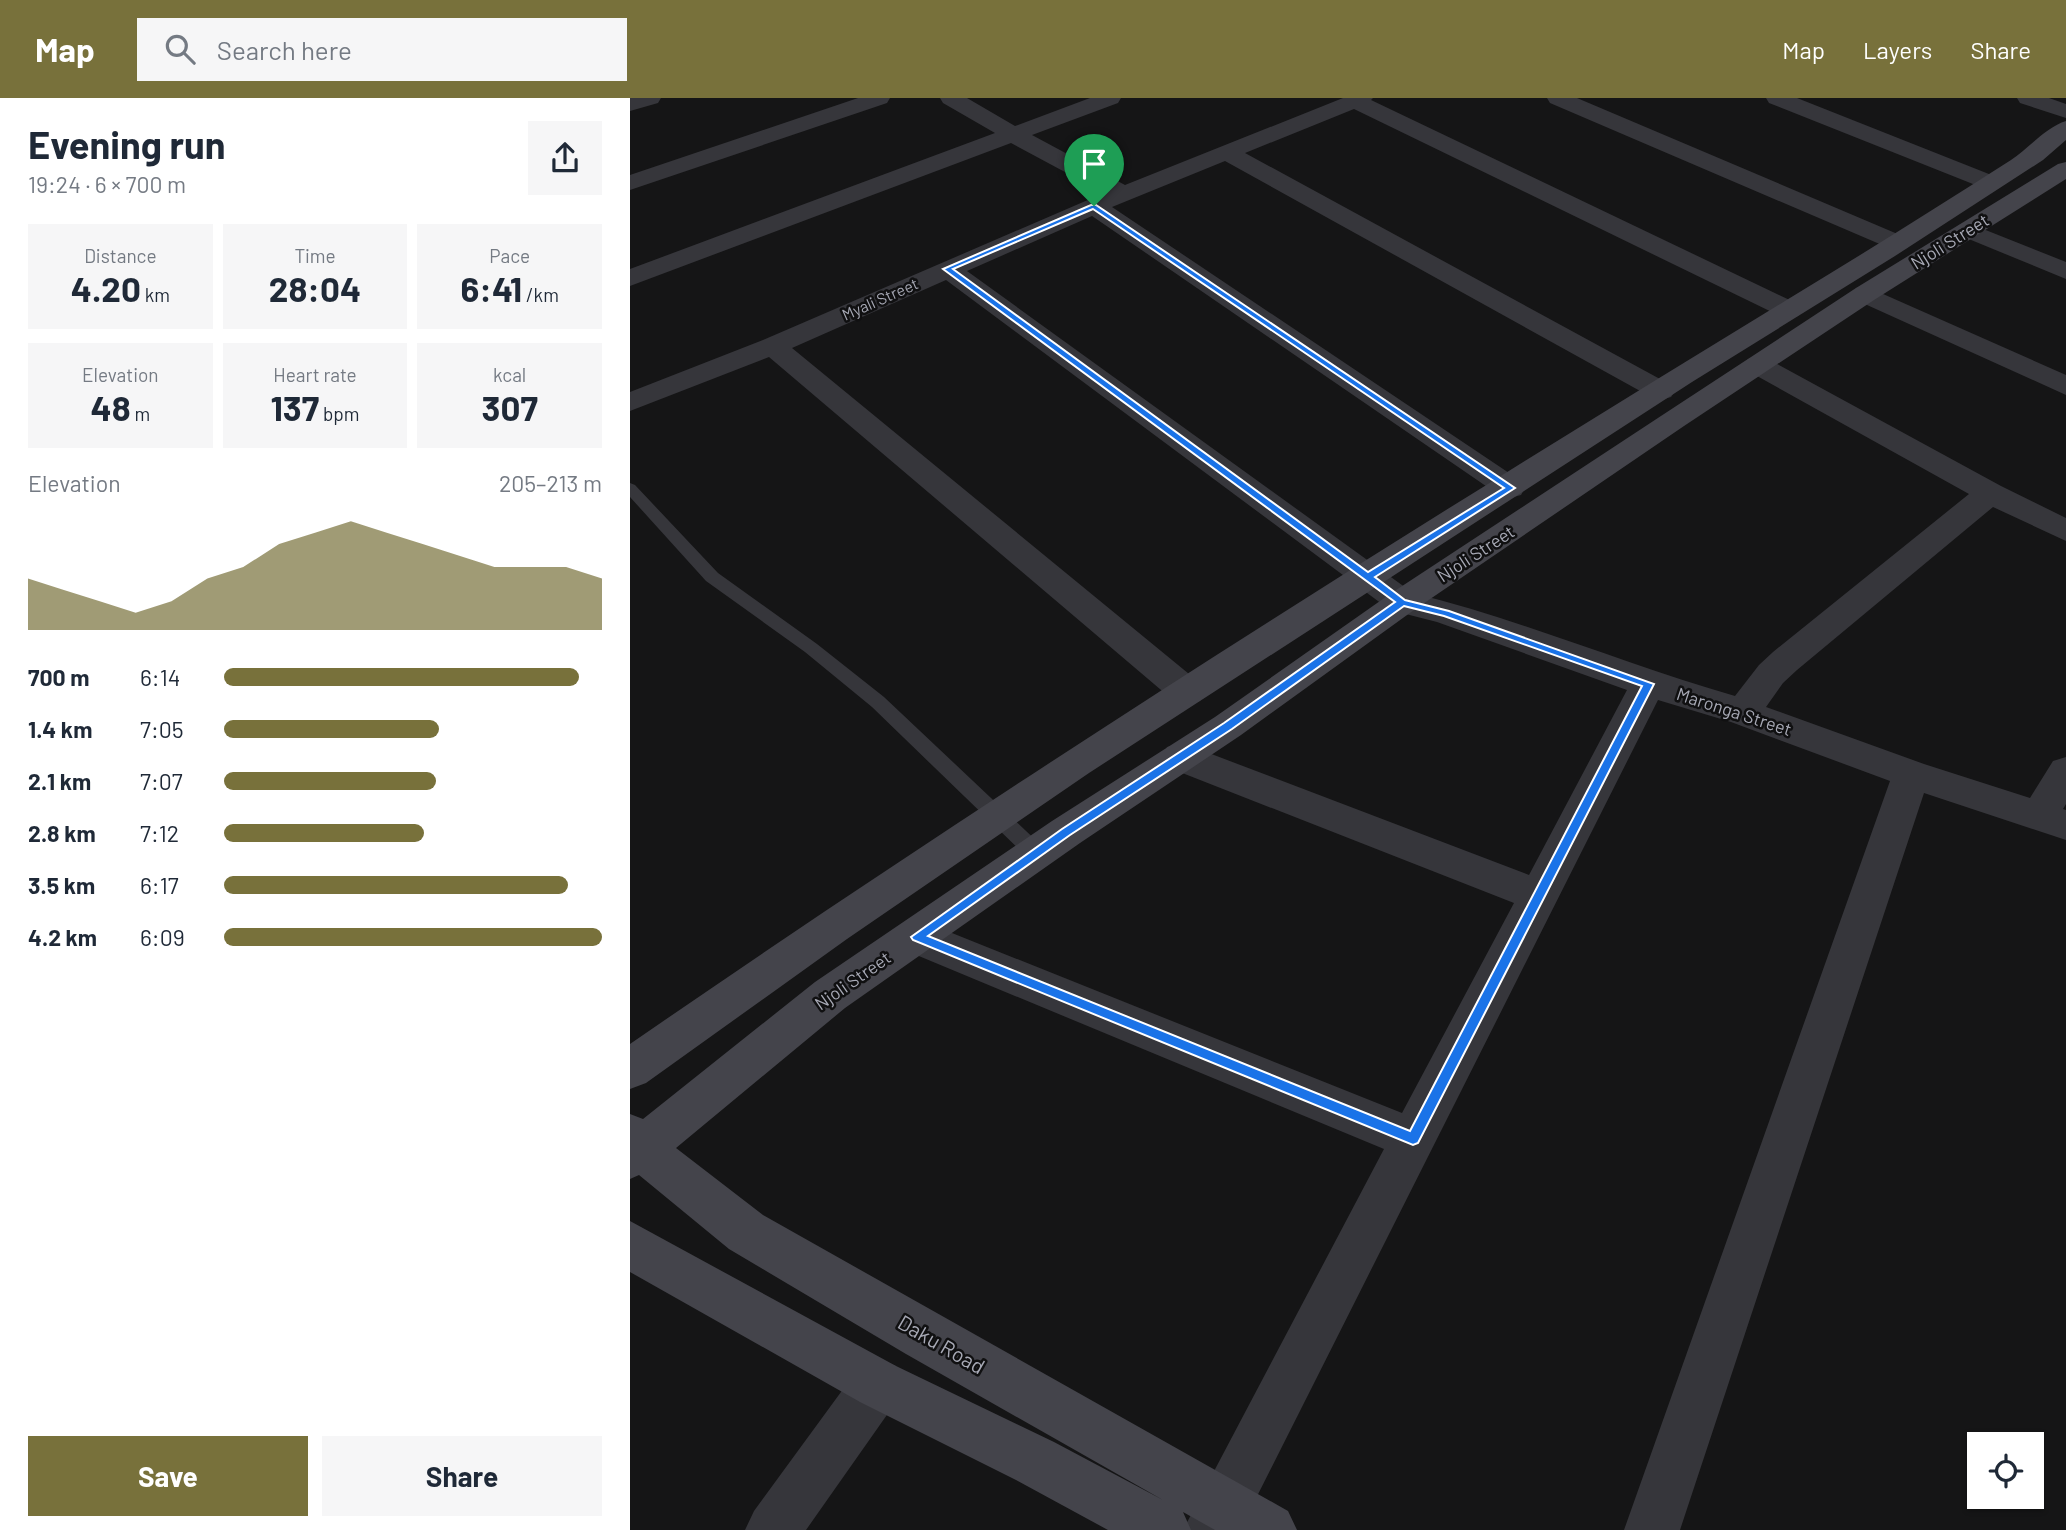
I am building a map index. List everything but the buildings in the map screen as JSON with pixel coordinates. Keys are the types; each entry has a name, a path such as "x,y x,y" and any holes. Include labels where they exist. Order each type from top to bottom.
{"street":[{"path":"630,104 650,98"},
{"path":"630,183 879,98"},
{"path":"951,98 1124,194"},
{"path":"630,278 1110,98"},
{"path":"1558,98 1898,243"},
{"path":"1777,98 1991,183"},
{"path":"2028,98 2066,111"},
{"path":"1358,100 1789,310"},
{"name":"Myali Street","path":"630,402 773,346 1094,206 1358,100"},
{"name":"Njoli Street","path":"630,1069 997,817 1186,692 1898,243 2035,155 2066,128"},
{"path":"1227,153 1661,391"},
{"name":"Njoli Street","path":"634,1147 830,995 1402,602 1864,294 2065,170"},
{"path":"1094,206 1510,488"},
{"path":"1968,230 2066,271"},
{"name":"Maronga Street","path":"947,269 1402,602 1446,613 1648,684 1743,712 1911,774 2053,821"},
{"path":"1864,294 2066,386"},
{"path":"773,346 1186,692"},
{"path":"1758,365 1990,493 2066,531"},
{"path":"1743,712 1785,660 1990,493"},
{"path":"1219,1517 1648,684"},
{"path":"1180,757 1538,895"},
{"path":"2053,821 2066,771"},
{"path":"1652,1530 1911,774"},
{"path":"917,937 1413,1139"},
{"name":"Daku Road","path":"634,1147 746,1232 924,1336 1219,1517 1269,1530"},
{"path":"630,1245 878,1384 1035,1461 1163,1530"},
{"path":"773,1530 878,1384"}],"lane":[{"path":"630,488 712,577 811,648 878,702 1037,853"}],"route":[{"path":"1094,206 947,269 1402,602 1446,613 1648,684 1413,1139 917,937 1066,832 1228,726 1402,602 1368,577 1510,488 1094,206"}]}
